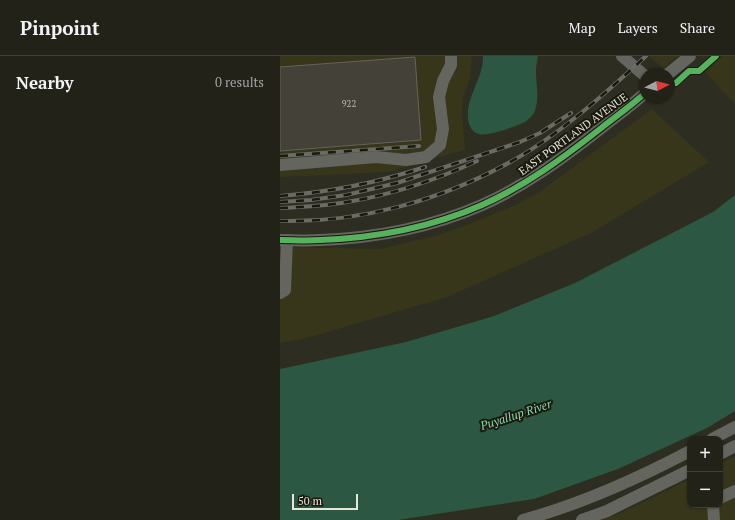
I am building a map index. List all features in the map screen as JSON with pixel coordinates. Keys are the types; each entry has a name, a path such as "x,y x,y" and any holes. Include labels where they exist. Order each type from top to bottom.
{"street":[{"path":"280,165 376,157 406,160 426,157 440,145 443,129 439,97 443,82 451,65 451,56"},
{"path":"622,56 639,71"},
{"path":"675,68 690,56"},
{"name":"EAST PORTLAND AVENUE","path":"283,240 319,240 370,236 432,222 482,206 505,194 551,165 584,142 639,98"},
{"path":"280,293 285,290 283,240"},
{"path":"718,436 735,427"},
{"path":"723,452 735,446"},
{"path":"523,520 553,512 608,491 687,452"},
{"path":"582,520 609,516 687,472"},
{"path":"723,497 735,491"},
{"path":"592,497 596,506 609,516"},
{"path":"713,508 714,520"}],"shaded area":[{"path":"280,56 472,56 470,79 463,97 462,111 465,150 388,172 280,177"},
{"path":"648,56 678,56 664,68"},
{"path":"723,56 735,56 735,104 705,72"},
{"path":"652,109 709,162 593,232 447,297 307,338 280,343 280,247 380,249 435,236 461,227 513,206 538,193"},
{"path":"735,456 735,520 601,520 621,513 687,480 687,508 723,508 723,462"}],"water":[{"path":"483,56 538,56 536,65 537,103 534,113 521,124 502,131 483,135 472,130 468,118 468,110 483,64"},
{"name":"Puyallup River","path":"735,195 735,411 707,428 618,469 534,499 398,520 280,520 280,369 406,342 494,316 575,283 713,212"}],"building":[{"path":"415,57 421,140 280,151 280,67"}],"railway":[{"path":"280,221 310,221 371,213 429,198 485,175 530,150 565,126 646,56"},
{"path":"280,202 311,200 346,195 397,183 520,142 540,133 571,113"},
{"path":"280,156 419,146"},
{"path":"280,208 305,207 364,199 397,191 446,174 477,161"},
{"path":"280,196 353,186 389,178 425,167"}],"cycle path":[{"path":"676,83 689,71 699,71 716,56"},
{"path":"280,240 340,239 382,234 423,225 463,213 498,197 543,171 586,140 639,98"}]}
